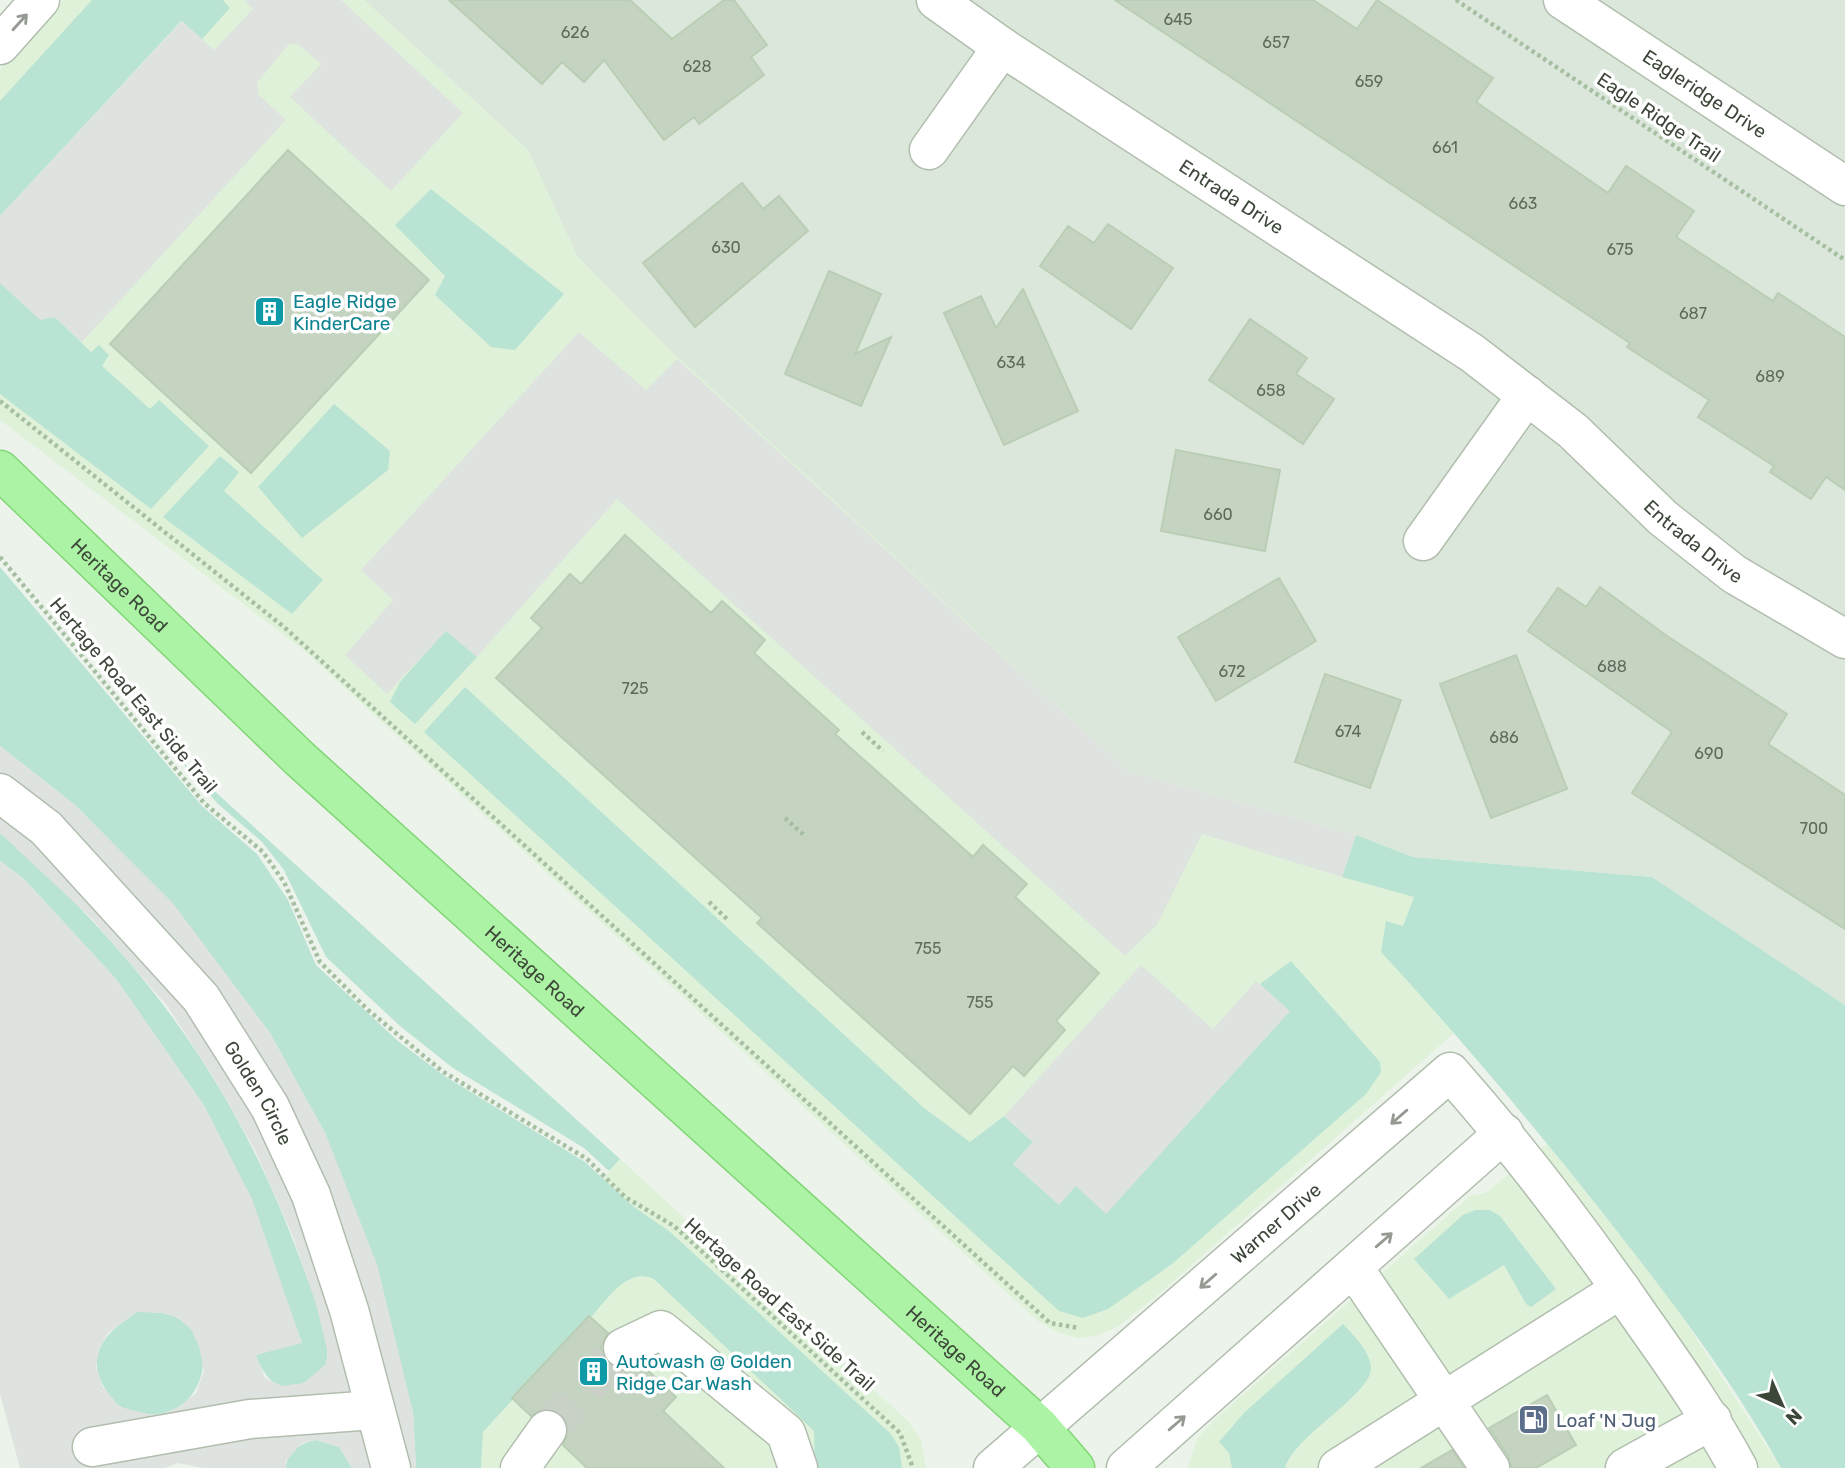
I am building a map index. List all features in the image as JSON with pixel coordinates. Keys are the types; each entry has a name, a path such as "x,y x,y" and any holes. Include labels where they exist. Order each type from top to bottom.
{"main road":[{"name":"Heritage Road","path":"0,470 300,759 1038,1426 1075,1468"}],"street":[{"path":"0,45 40,0"},
{"name":"Entrada Drive","path":"936,0 1002,47 1472,353 1573,431 1662,518 1734,574 1845,638"},
{"name":"Eagleridge Drive","path":"1563,0 1845,187"},
{"path":"929,150 1002,47"},
{"path":"1423,541 1527,395"},
{"name":"Golden Circle","path":"0,793 46,828 201,998 270,1107 311,1195 349,1310 391,1468"},
{"name":"Warner Drive","path":"993,1468 1038,1426 1450,1072 1504,1133 1621,1289 1712,1420 1738,1468"},
{"path":"1126,1468 1504,1133"},
{"path":"1353,1267 1490,1468"},
{"path":"1339,1468 1621,1289"},
{"path":"623,1348 661,1330 786,1433 798,1468"},
{"path":"92,1447 250,1419 374,1410"},
{"path":"1632,1466 1712,1420"},
{"path":"520,1468 547,1430"}],"path":[{"name":"Eagle Ridge Trail","path":"1456,0 1845,260"},
{"path":"0,401 284,627 1050,1323 1079,1328"},
{"name":"Hertage Road East Side Trail","path":"0,557 204,803 263,852 284,882 320,962 368,1010 442,1071 587,1159 625,1198 674,1226 900,1433 913,1468"},
{"path":"862,732 883,751"},
{"path":"785,818 805,836"},
{"path":"709,902 728,920"}],"shaded area":[{"path":"63,0 364,0 528,150 577,256 668,348 1128,771 1356,835 1413,857 1576,871 1455,1032 1159,1294 1117,1327 1096,1336 1078,1338 1059,1333 1038,1321 301,648 0,420 0,69"},
{"path":"92,0 223,0 230,8 202,39 181,21 0,216 0,101"},
{"path":"244,0 341,0 463,113 391,191 290,97 321,64 298,44 289,44 257,83 259,95 286,120 82,342 55,317 40,320 0,283 0,216 182,21 214,50 253,9"},
{"path":"364,0 1845,0 1845,1005 1652,877 1413,857 1356,835 1128,771 677,359 577,256 528,150"},
{"path":"431,189 564,294 515,350 491,347 435,295 445,276 395,225"},
{"path":"0,283 55,317 91,352 99,345 109,355 102,366 150,409 159,400 209,446 151,509 0,394"},
{"path":"579,332 646,390 677,359 1128,771 1356,835 1342,877 1202,834 1157,925 1125,956 617,499 477,657 446,631 387,694 345,655 393,600 361,570"},
{"path":"334,404 390,451 388,470 302,538 258,487"},
{"path":"220,456 239,472 224,491 323,580 292,614 163,517"},
{"path":"0,567 202,806 257,854 288,900 316,965 398,1041 443,1075 585,1162 634,1207 669,1231 891,1434 899,1447 902,1468 815,1468 814,1431 654,1279 644,1276 627,1281 611,1294 483,1432 481,1468 416,1468 413,1412 326,1135 270,1033 172,904 75,805 0,746"},
{"path":"446,630 477,657 415,724 390,702 400,682"},
{"path":"465,687 924,1108 970,1142 1004,1116 1033,1142 1013,1164 1076,1186 1106,1213 1289,1012 1260,984 1291,961 1380,1062 1381,1072 1366,1094 1172,1264 1108,1309 1083,1318 1059,1311 424,732"},
{"path":"0,746 75,805 172,902 270,1033 326,1135 377,1264 413,1412 416,1468 352,1468 339,1447 316,1440 302,1443 286,1461 286,1468 203,1468 178,1463 165,1468 20,1468 0,1394 0,861 24,879 116,979 205,1107 252,1199 302,1343 256,1355 265,1378 282,1386 304,1383 326,1364 328,1353 316,1304 292,1234 255,1150 215,1080 168,1007 92,919 0,833","holes":["137,1312 162,1313 178,1318 191,1329 199,1346 204,1371 196,1393 179,1407 157,1416 120,1407 102,1386 96,1367 99,1349 108,1333"]},
{"path":"179,759 620,1159 609,1171 584,1148 453,1068 400,1026 326,957 284,870 262,842 218,804"},
{"path":"0,833 51,879 142,977 217,1084 278,1203 317,1302 327,1340 326,1364 305,1382 286,1387 277,1385 269,1379 255,1355 302,1342 205,1107 116,979 24,879 0,861"},
{"path":"1356,835 1413,857 1652,877 1845,1005 1845,1468 1781,1468 1718,1367 1647,1269 1519,1109 1381,952 1386,921 1403,926 1414,897 1342,877"},
{"path":"1141,965 1213,1029 1256,981 1290,1011 1106,1214 1076,1186 1059,1205 1013,1164 1033,1142 1004,1116"},
{"path":"1547,1144 1669,1296 1781,1468 1188,1468 1197,1439 1213,1421 1470,1196 1485,1193"},
{"path":"620,1159 908,1421 921,1440 926,1468 416,1468 602,1180"},
{"path":"1476,1210 1490,1210 1500,1216 1556,1289 1531,1307 1526,1304 1504,1265 1449,1299 1414,1259 1463,1215"},
{"path":"137,1312 159,1312 174,1316 193,1332 201,1347 203,1364 200,1381 191,1396 178,1407 162,1414 142,1414 120,1406 104,1387 98,1374 97,1362 104,1340"},
{"path":"1343,1324 1368,1356 1371,1368 1368,1379 1347,1403 1303,1442 1285,1468 1232,1468 1229,1453 1219,1442 1244,1413"},
{"path":"316,1440 339,1447 352,1468 286,1468 292,1452 305,1443"}],"building":[{"path":"449,0 630,0 672,39 724,0 734,0 767,45 751,57 764,75 699,124 694,117 664,140 604,60 584,82 562,62 542,84"},
{"path":"1115,0 1313,0 1357,29 1377,0 1493,78 1476,102 1608,193 1626,166 1694,211 1676,237 1773,301 1778,293 1845,337 1845,490 1826,477 1811,499 1770,472 1774,466 1698,417 1709,400 1627,347 1630,343"},
{"name":"Eagle Ridge KinderCare","path":"288,150 429,280 251,473 110,344"},
{"path":"742,183 763,209 779,196 808,231 695,327 643,263"},
{"path":"1108,224 1173,268 1131,329 1040,266 1068,226 1094,243"},
{"path":"829,271 881,294 855,354 891,337 861,406 785,374"},
{"path":"1023,289 1078,411 1004,445 944,313 981,296 996,328"},
{"path":"1250,319 1307,358 1296,374 1334,399 1303,444 1209,380"},
{"path":"1176,450 1280,470 1265,551 1161,531"},
{"path":"625,535 711,613 722,601 765,640 754,653 839,730 835,734 973,857 983,845 1027,884 1015,897 1099,973 1056,1021 1065,1030 1024,1076 1013,1066 970,1114 757,923 762,918 496,678 542,628 531,618 570,574 581,584"},
{"path":"1279,578 1316,641 1216,701 1178,637"},
{"path":"1600,587 1667,636 1787,714 1768,744 1845,795 1845,929 1632,793 1672,732 1528,631 1558,588 1586,607"},
{"path":"1516,655 1567,789 1491,818 1440,684"},
{"path":"1325,674 1401,700 1370,788 1295,762"},
{"name":"Autowash @ Golden Ridge Car Wash","path":"589,1316 608,1333 601,1347 603,1357 610,1366 622,1370 641,1364 676,1397 663,1411 724,1468 587,1468 563,1445 569,1431 567,1420 560,1413 548,1408 531,1416 512,1398"},
{"name":"Loaf 'N Jug","path":"1547,1395 1576,1445 1536,1468 1512,1468 1508,1456 1489,1428"},
{"path":"1452,1450 1464,1468 1421,1468"}],"tunnel":[{"path":"547,1430 623,1348"}],"place":[{"name":"Eagle Ridge KinderCare","path":"270,312"},
{"name":"Autowash @ Golden Ridge Car Wash","path":"593,1372"},
{"name":"Loaf 'N Jug","path":"1533,1420"}]}
